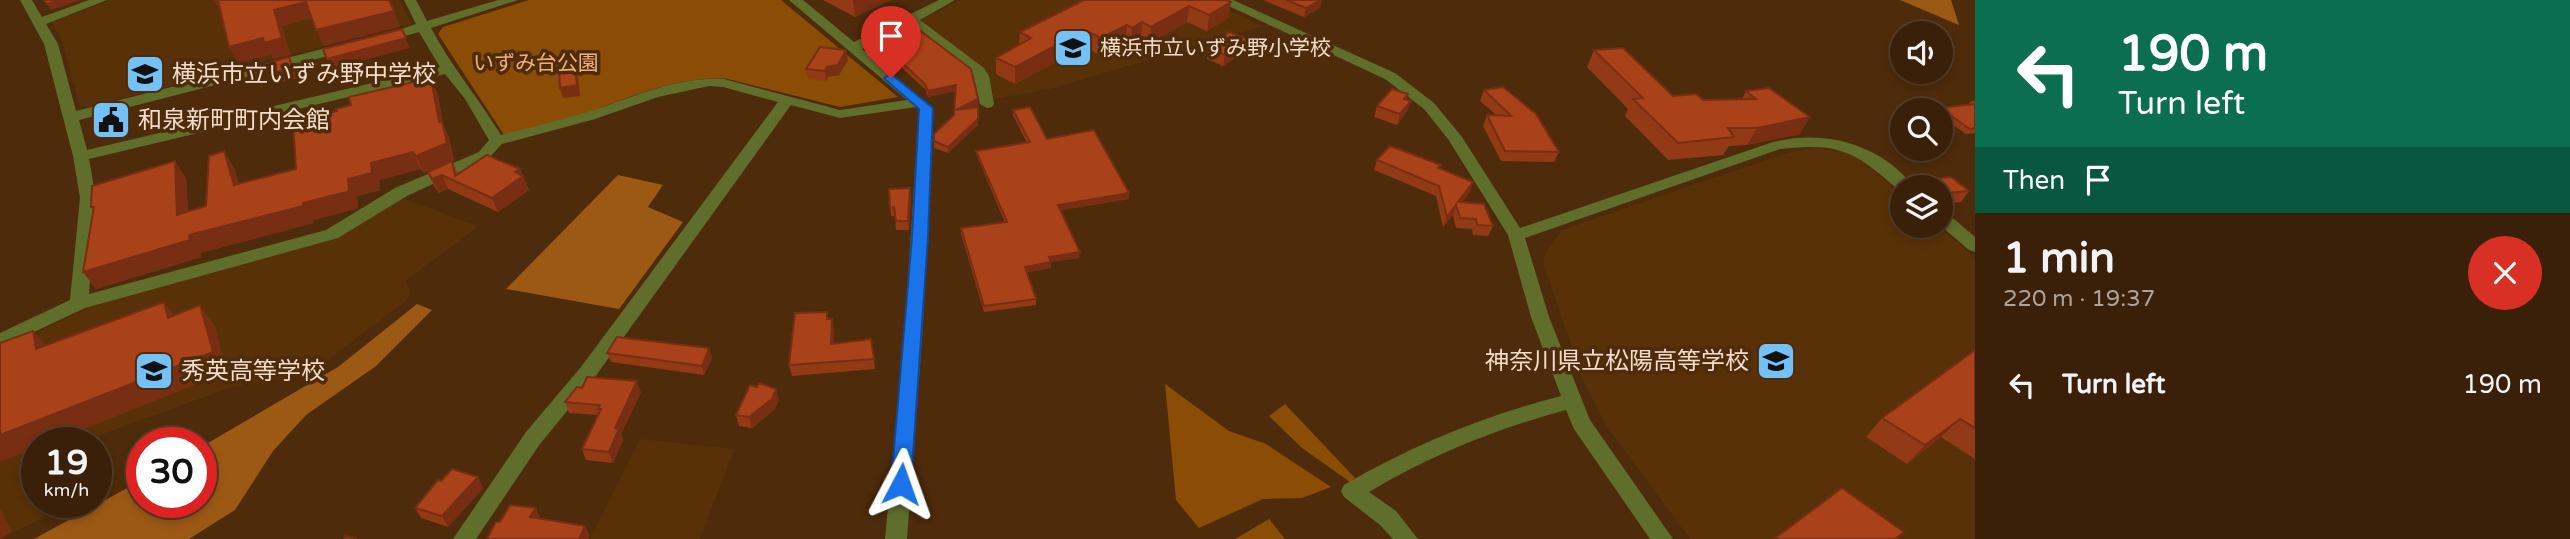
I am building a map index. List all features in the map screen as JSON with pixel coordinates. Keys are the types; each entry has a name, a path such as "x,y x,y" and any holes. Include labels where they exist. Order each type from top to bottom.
{"street":[{"path":"26,0 51,44 81,156 88,198 79,303"},
{"path":"40,22 101,0"},
{"path":"410,0 423,28 448,69 471,99 497,141"},
{"path":"71,117 423,28 513,0"},
{"path":"795,0 926,108 897,539"},
{"path":"853,48 949,0"},
{"path":"1222,0 1362,62 1408,88 1429,106 1454,137 1516,235 1540,317 1581,424 1662,539"},
{"path":"911,19 979,71 987,104"},
{"path":"81,156 448,69"},
{"path":"0,341 79,303 332,234 401,192 484,155 497,141 590,116 654,93 709,82 724,83 840,114 920,102"},
{"path":"464,539 533,438 588,372 787,100"},
{"path":"1516,235 1778,145 1815,139 1838,143 1868,155 1892,175"},
{"path":"1953,227 1975,246"},
{"path":"1407,539 1388,518 1352,491 1401,461 1468,431 1573,401"}],"shaded area":[{"name":"横浜市立いずみ野中学校","path":"111,0 399,0 411,24 88,107 80,106 62,41 52,22"},
{"name":"横浜市立いずみ野小学校","path":"960,0 1205,0 1264,26 1050,89 994,99 987,71 921,20"},
{"path":"1900,0 1951,0 1959,25"},
{"name":"神奈川県立松陽高等学校","path":"1815,148 1844,152 1863,162 1890,185 1890,238 1952,238 1975,258 1975,539 1690,539 1607,427 1584,382 1543,263 1546,252 1562,230 1787,153"},
{"path":"618,175 663,185 648,207 683,222 619,309 506,289"},
{"name":"秀英高等学校","path":"405,199 475,225 475,229 406,280 410,294 406,301 323,364 292,377 235,386 112,431 112,427 21,427 21,518 42,518 0,539 0,352 97,303 338,237 392,202"},
{"path":"417,304 432,310 376,366 306,415 273,451 235,510 189,539 34,539 72,518 112,518 112,496 126,489 126,518 217,518 217,438 338,367"},
{"path":"640,439 734,449 700,539 590,539"}],"green space":[{"name":"いずみ台公園","path":"529,0 781,0 898,97 840,107 728,79 709,79 670,85 577,116 504,135 438,34 443,27"},
{"path":"1165,384 1229,431 1266,444 1331,487 1302,498 1263,499 1199,528 1176,500"},
{"path":"1285,404 1355,478 1350,482 1302,448 1269,416"},
{"path":"1269,519 1285,539 1235,539"}],"building":[{"path":"218,0 389,0 394,11 316,30 306,2 274,10 282,38 264,43 263,38 229,47"},
{"path":"1084,0 1231,2 1209,15 1189,6 1151,27 1142,22 1132,28 1127,25 1101,38 1085,30 1015,67 996,58 1031,38 1020,32"},
{"path":"1286,0 1321,0 1306,8"},
{"path":"910,23 971,69 978,99 956,110 978,107 978,119 948,147 934,141 934,134 954,115 956,85 928,91 924,83 901,62 908,59 875,41"},
{"path":"402,29 406,38 327,59 323,49"},
{"path":"1229,32 1250,40 1225,55 1208,48"},
{"path":"820,47 846,50 838,65 827,67 825,71 806,69"},
{"path":"1623,48 1673,96 1696,94 1703,100 1756,99 1746,91 1769,88 1810,117 1757,128 1728,128 1734,137 1678,143 1633,99 1643,98 1594,50"},
{"path":"289,57 292,68 273,73 271,62"},
{"path":"575,67 577,85 560,88 559,70"},
{"path":"431,78 439,122 442,121 447,143 416,156 413,152 371,163 372,173 348,179 347,192 189,235 190,240 83,272 94,207 91,207 92,186 175,161 177,215 206,206 209,156 224,151 234,185 296,169 293,121 351,105 349,97"},
{"path":"1503,87 1536,114 1559,152 1505,151 1487,115 1511,116 1484,90"},
{"path":"1392,89 1408,94 1404,99 1411,101 1400,114 1377,106"},
{"path":"1975,104 1975,128 1970,129 1953,117 1953,107"},
{"path":"1030,107 1047,139 1094,130 1129,193 1058,205 1080,252 1049,257 1051,262 1025,267 1036,299 984,306 961,228 1007,222 976,151 1030,142 1013,110"},
{"path":"1390,146 1441,165 1438,168 1473,182 1458,202 1484,204 1493,226 1477,225 1476,219 1460,218 1456,205 1447,217 1439,186 1377,160"},
{"path":"487,155 520,169 515,172 523,176 492,198 442,175 432,179 428,172 452,161 455,176"},
{"path":"1953,179 1969,191 1953,193"},
{"path":"910,188 908,221 896,221 894,207 890,208 889,189"},
{"path":"164,302 168,318 200,305 213,352 0,435 0,343 33,331 36,349"},
{"path":"827,312 827,319 832,319 831,344 871,339 874,359 789,365 795,313"},
{"path":"617,337 709,348 702,366 607,353"},
{"path":"1975,350 1975,428 1960,419 1925,445 1882,418"},
{"path":"587,377 637,381 615,428 619,429 609,452 582,449 601,409 598,409 600,405 565,402 577,387 582,388"},
{"path":"759,383 776,389 772,399 749,417 736,415 750,385 757,387"},
{"path":"452,469 478,477 442,516 415,508 438,480 441,481"},
{"path":"1842,488 1904,532 1895,539 1774,539"},
{"path":"510,505 536,508 530,517 585,526 579,539 487,539"}],"place":[{"name":"横浜市立いずみ野小学校","path":"1073,48"},
{"name":"横浜市立いずみ野中学校","path":"145,74"},
{"name":"和泉新町町内会館","path":"111,120"},
{"name":"神奈川県立松陽高等学校","path":"1776,361"},
{"name":"秀英高等学校","path":"154,371"}],"route":[{"path":"891,78 926,108 922,148 920,237 901,484"}]}
